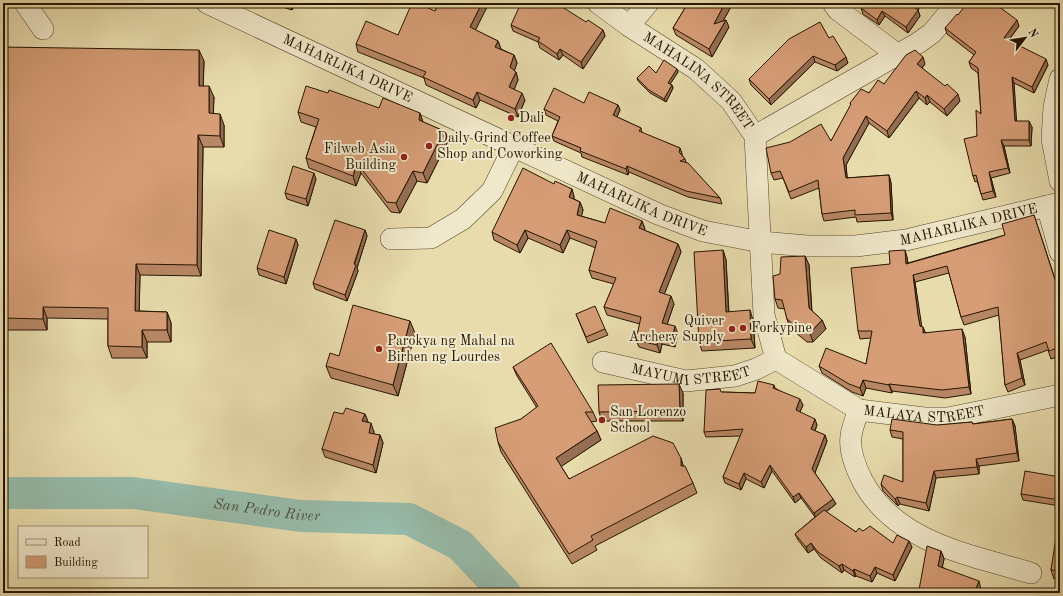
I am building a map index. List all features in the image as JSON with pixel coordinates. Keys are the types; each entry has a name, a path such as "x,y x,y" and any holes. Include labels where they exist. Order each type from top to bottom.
{"street":[{"path":"25,3 44,29"},
{"name":"MAHALINA STREET","path":"598,3 629,26 696,69 731,101 754,136 761,242"},
{"name":"MAHALINA STREET","path":"629,26 648,3"},
{"path":"833,3 838,10 898,55"},
{"path":"754,136 898,55 932,33 957,3"},
{"name":"MAHARLIKA DRIVE","path":"217,5 658,214 704,232 761,242 807,246 856,246 906,240 1054,204"},
{"path":"1060,79 1054,107 1052,140 1060,181"},
{"path":"391,239 431,238 463,219 492,191 514,146"},
{"path":"1054,204 1060,252"},
{"path":"761,242 764,315 776,358"},
{"name":"MAYUMI STREET","path":"603,362 686,380 735,376 756,369 776,358"},
{"name":"MALAYA STREET","path":"776,358 859,410 924,418 948,418 1060,395"},
{"path":"859,410 851,437 856,468 870,495 894,521 944,548 1031,573"}],"building":[{"path":"412,3 417,3 435,11 439,3 482,3 470,27 498,41 495,47 514,55 510,67 516,72 509,87 522,93 515,109 477,92 473,100 423,77 426,72 356,44 366,21 398,35"},
{"path":"521,3 556,3 586,22 588,20 603,30 581,62 560,49 557,54 538,41 540,38 511,25"},
{"path":"688,3 725,3 714,24 726,20 709,49 673,28"},
{"path":"864,3 917,3 914,7 918,10 906,27 882,11 877,20 861,8"},
{"path":"967,3 994,3 1017,20 1004,38 1046,59 1032,87 1012,77 1015,121 1029,121 1029,140 1001,140 1008,168 989,172 993,191 981,194 976,175 973,176 964,139 977,136 976,110 981,114 978,68 969,62 976,52 945,28"},
{"path":"820,22 829,38 833,36 846,57 835,65 813,56 769,99 749,79 789,39"},
{"path":"3,47 199,50 199,86 209,86 209,113 220,114 220,136 198,135 197,265 136,264 135,311 167,312 167,330 142,330 142,347 108,346 108,308 43,307 43,319 3,318"},
{"path":"915,50 923,57 917,64 945,86 947,84 958,94 944,109 927,95 925,98 916,91 887,131 866,116 843,158 846,178 889,175 891,213 855,215 855,210 822,214 818,180 789,192 780,171 771,173 766,148 790,142 821,124 831,141 851,104 850,103 861,89 869,93 878,80 884,84 906,55"},
{"path":"664,60 677,69 668,83 672,85 664,99 649,90 637,78 649,66 656,73"},
{"path":"306,86 328,93 329,90 379,108 383,98 420,113 419,120 444,131 423,173 413,171 396,203 387,202 357,163 353,176 306,158 319,119 298,112"},
{"path":"554,88 584,103 589,92 618,105 613,115 641,128 639,131 680,148 679,152 685,159 680,161 688,163 720,198 686,191 627,166 626,169 580,151 581,148 552,136 560,117 544,109"},
{"path":"293,166 314,173 306,199 285,193"},
{"path":"523,168 554,184 555,181 572,189 569,197 580,202 577,215 605,223 610,208 642,221 639,228 678,244 659,292 671,296 662,323 675,326 672,339 659,336 657,345 636,340 641,317 604,307 616,278 589,270 597,241 567,230 560,245 525,230 517,245 492,232"},
{"path":"1034,215 1058,289 1055,290 1060,309 1060,347 1049,351 1046,342 1017,353 1022,378 1005,385 998,307 961,317 947,266 913,275 920,326 923,327 923,333 962,329 969,387 942,390 889,385 863,380 860,388 849,384 819,366 826,348 866,364 872,331 858,331 851,268 890,264 889,251 905,250 906,264 986,241 1005,235 1002,224"},
{"path":"335,220 365,230 354,264 356,265 345,295 313,283"},
{"path":"269,230 296,239 284,277 257,268"},
{"path":"723,250 726,312 750,310 751,339 699,342 694,252"},
{"path":"805,256 809,308 822,320 810,333 803,333 787,319 782,300 775,299 773,276 780,274 781,257"},
{"name":"Parokya ng Mahal na Birhen ng Lourdes","path":"353,305 410,321 393,385 326,366 330,353 339,356"},
{"path":"595,306 605,329 586,337 576,314"},
{"path":"551,343 593,412 585,412 597,431 556,458 569,479 653,436 673,443 681,458 681,466 685,466 693,483 591,536 593,540 569,554 498,442 495,428 521,419 538,406 513,367"},
{"path":"758,381 774,385 773,388 800,399 796,410 815,419 811,429 825,435 812,469 833,499 814,513 799,493 793,497 770,465 761,482 744,473 739,484 723,477 743,429 704,432 706,390 720,389 721,392 755,393"},
{"path":"679,384 680,411 599,412 598,385"},
{"path":"346,408 365,414 362,421 371,423 369,433 380,435 373,465 322,449 334,412 343,414"},
{"path":"892,419 937,425 972,422 973,424 1012,419 1017,453 976,459 977,467 934,471 926,503 897,497 895,499 881,484 884,475 903,482 903,432 890,430"},
{"path":"1025,471 1060,477 1060,500 1021,494"},
{"path":"824,510 856,532 859,528 863,531 870,526 893,543 897,535 909,541 893,575 875,567 870,576 854,569 853,571 842,564 839,566 818,552 811,543 806,547 795,534"},
{"path":"1058,524 1060,524 1060,571 1051,570"},
{"path":"927,546 941,551 938,566 979,581 974,593 934,593 935,592 919,590"}],"waterway":[{"name":"San Pedro River","path":"3,493 133,493 301,516 409,519 460,545 505,593"}],"place":[{"name":"Dali","path":"511,118"},
{"name":"Daily Grind Coffee Shop and Coworking","path":"429,146"},
{"name":"Filweb Asia Building","path":"404,157"},
{"name":"Forkypine","path":"743,328"},
{"name":"Quiver Archery Supply","path":"732,329"},
{"name":"Parokya ng Mahal na Birhen ng Lourdes","path":"379,349"},
{"name":"San Lorenzo School","path":"602,420"}]}
